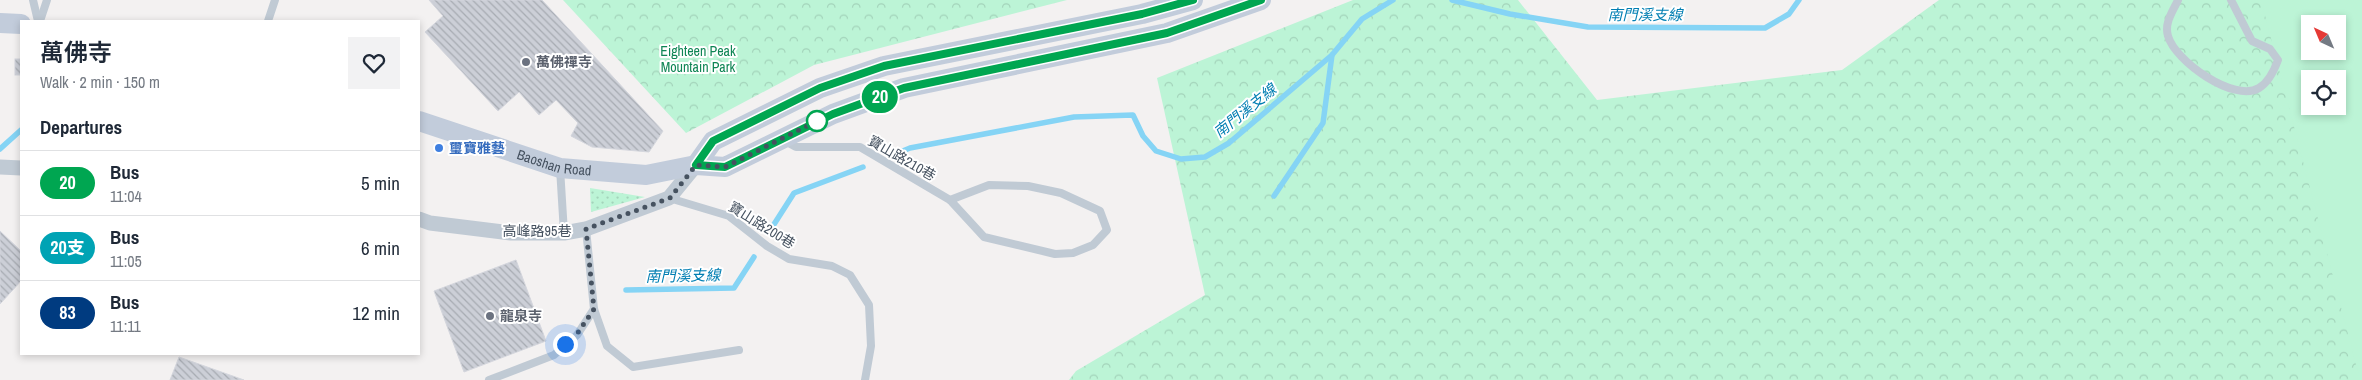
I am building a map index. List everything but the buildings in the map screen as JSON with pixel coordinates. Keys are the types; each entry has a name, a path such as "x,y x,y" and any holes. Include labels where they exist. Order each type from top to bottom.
{"street":[{"path":"670,198 713,141 820,88 884,66 1142,14 1193,0"},
{"name":"Baoshan Road","path":"420,121 560,168 646,175 696,165 725,167 833,114 904,88 1167,33 1261,0"},
{"path":"0,23 20,24"},
{"path":"0,167 20,168"},
{"name":"高峰路95巷","path":"420,219 430,223 511,232 564,233 586,229 670,198"}],"lane":[{"path":"33,0 39,20"},
{"path":"39,20 47,0"},
{"path":"268,20 275,0"},
{"path":"2178,0 2167,22 2168,37 2191,68 2226,87 2248,91 2258,88 2274,74 2278,60 2270,50 2252,41 2231,0"},
{"name":"寶山路210巷","path":"781,139 796,147 860,147 950,200 984,237 1055,254 1073,253 1093,245 1107,230 1100,211 1061,193 1028,186 990,185 950,200"},
{"path":"560,168 564,233"},
{"name":"寶山路200巷","path":"670,198 729,216 767,246 789,259 832,266 850,275 870,305 871,346 865,380"},
{"path":"586,229 594,309 608,346 633,366 739,350"},
{"path":"489,380 554,354 577,334 594,309"}],"green space":[{"name":"Eighteen Peak Mountain Park","path":"563,0 1067,0 814,65 686,133"},
{"path":"1353,0 1518,0 1597,100 1842,70 1939,0 2362,0 2362,380 1069,380 1076,371 1205,295 1157,78"},
{"path":"2261,0 2362,0 2362,380 2360,380"},
{"path":"590,188 645,197 591,212"}],"waterway":[{"name":"南門溪支線","path":"893,155 910,148 1074,117 1133,115 1143,136 1156,151 1181,159 1205,157 1229,143 1332,55 1362,19 1393,0"},
{"name":"南門溪支線","path":"1452,0 1510,14 1588,27 1765,28 1789,14 1799,0"},
{"path":"1274,196 1323,123 1332,55"},
{"name":"南門溪支線","path":"0,149 20,131"},
{"name":"南門溪支線","path":"771,229 794,193 863,167"},
{"name":"南門溪支線","path":"626,290 734,288 754,257"}],"bus line":[{"name":"20","path":"1193,0 1142,14 884,66 820,88 713,141 696,165 725,167 833,114 904,88 1005,65 1167,33 1261,0"}],"place":[{"name":"萬佛禪寺","path":"526,62"},
{"name":"璽寶雅藝","path":"439,148"},
{"name":"龍泉寺","path":"490,316"}],"route":[{"path":"565,344 577,334 594,309 586,229 670,198 696,165 725,167 817,121"}]}
